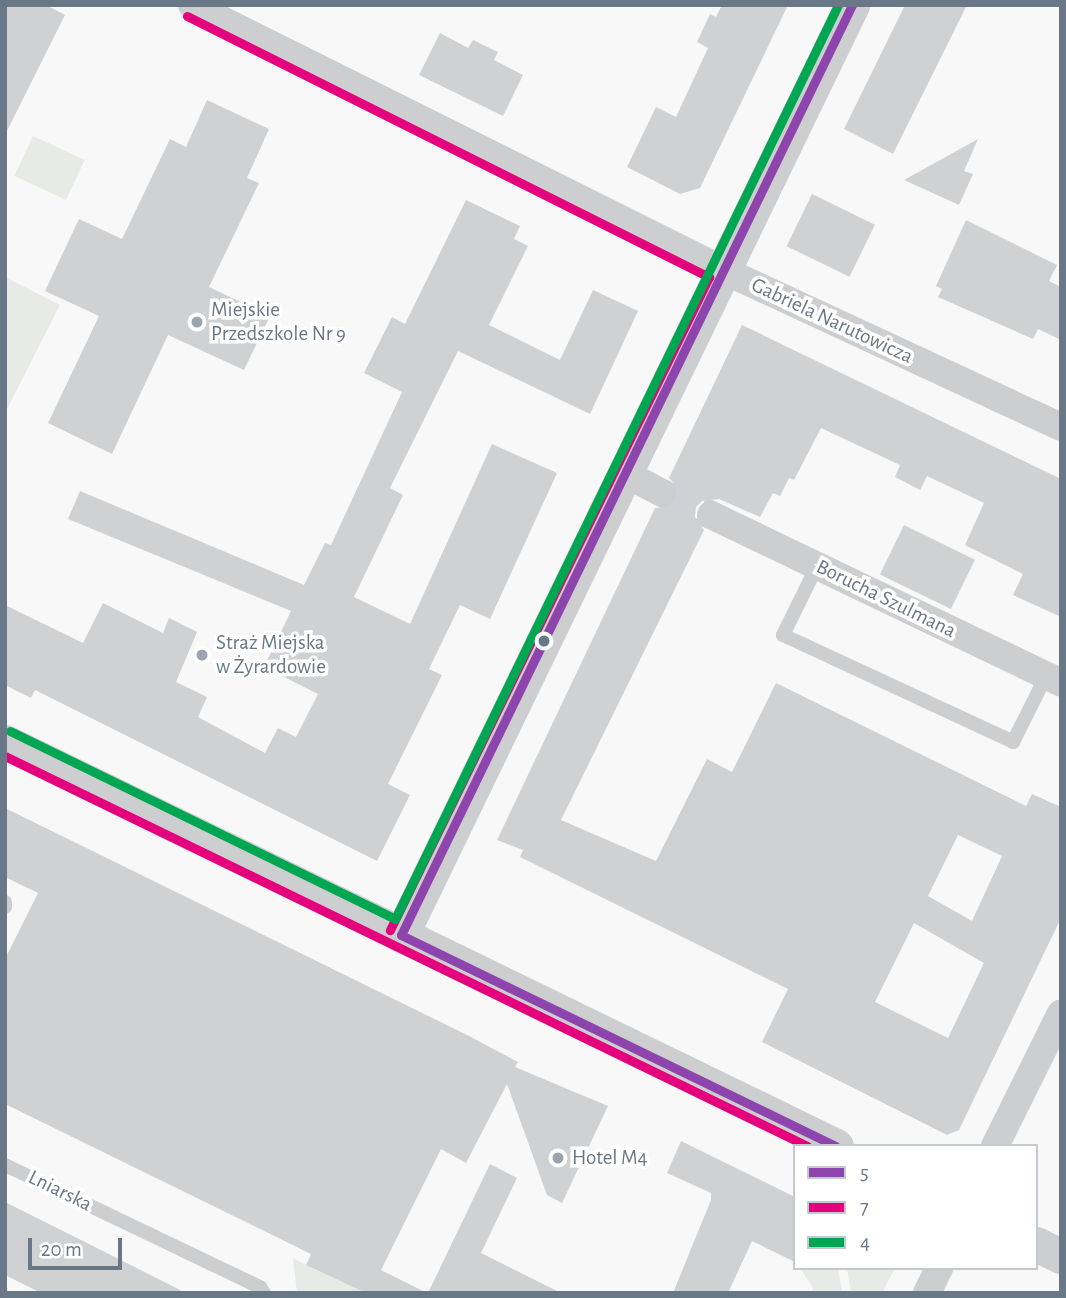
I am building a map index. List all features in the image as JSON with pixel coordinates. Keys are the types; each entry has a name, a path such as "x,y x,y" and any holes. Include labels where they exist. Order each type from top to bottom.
{"street":[{"name":"Gabriela Narutowicza","path":"192,5 725,271 1061,427"},
{"path":"401,934 852,5"},
{"path":"626,474 663,493"},
{"name":"Borucha Szulmana","path":"712,515 1054,679"},
{"path":"5,742 832,1144"},
{"path":"996,1144 1061,1013"},
{"path":"1038,1245 1061,1256"},
{"path":"927,1293 938,1270"}],"lane":[{"path":"817,566 783,635 1013,742 1054,679"},
{"name":"Lniarska","path":"5,1165 260,1287 264,1293"}],"shaded area":[{"path":"33,136 85,160 66,200 14,176"},
{"path":"5,277 60,305 5,413"},
{"path":"293,1258 306,1265 366,1293 297,1293"},
{"path":"801,1270 838,1270 842,1293 812,1293 813,1288"},
{"path":"847,1270 894,1270 882,1293 851,1293"}],"building":[{"path":"5,5 46,5 65,15 5,135"},
{"path":"722,5 788,5 700,188 680,194 627,167 656,107 676,117 708,48 697,42 710,14 716,17"},
{"path":"905,5 967,5 893,154 844,129"},
{"path":"440,33 468,48 473,40 498,52 494,60 523,75 503,116 419,75"},
{"path":"207,100 269,129 247,178 259,183 209,287 270,316 244,370 168,335 112,454 48,423 99,316 45,291 79,219 122,239 170,139 186,147"},
{"path":"978,139 964,171 973,174 959,205 904,180"},
{"path":"812,194 875,225 849,277 787,246"},
{"path":"466,200 520,226 514,239 528,246 489,325 560,360 593,290 638,311 590,414 458,351 390,488 403,495 354,597 410,624 492,444 557,473 490,619 460,605 429,669 442,675 388,784 410,795 377,861 35,690 31,698 5,685 5,605 83,643 103,603 163,633 169,618 197,632 176,682 207,697 198,717 265,753 278,728 296,737 318,694 264,667 291,611 68,519 80,491 304,585 325,543 331,545 402,392 364,373 392,317 405,324"},
{"path":"966,220 1057,265 1049,281 1061,287 1061,340 1038,329 1033,339 938,297 942,289 936,286"},
{"path":"742,325 1061,479 1061,617 1013,595 1023,574 965,545 984,503 927,476 920,490 895,477 900,465 821,428 794,480 789,478 780,496 773,493 760,517 719,499 702,501 696,507 695,517 704,530 561,820 656,861 707,759 732,772 776,683 1026,806 1032,794 1061,807 1061,918 959,1130 947,1135 762,1042 788,989 520,857 523,850 497,840 655,508 670,507 677,500 676,485 669,478","holes":["958,835 1002,856 972,921 928,896","914,923 984,963 948,1038 875,1002"]},
{"path":"904,525 975,560 951,609 880,574"},
{"path":"5,808 467,1035 518,1062 515,1067 608,1106 562,1203 547,1195 507,1084 466,1163 441,1149 381,1270 427,1293 366,1293 306,1265 311,1254 5,1104 5,959 38,893 5,877"},
{"path":"681,1141 793,1196 793,1261 752,1241 728,1293 673,1293 711,1200 711,1193 667,1173"},
{"path":"490,1164 517,1178 481,1253 561,1293 428,1293"},
{"path":"5,1202 186,1293 41,1293 5,1275"}],"tunnel":[{"path":"662,493 711,515"}],"transit line":[{"name":"4","path":"10,731 395,919 838,5"},
{"name":"5","path":"401,935 852,5"},
{"name":"7","path":"187,16 709,277 390,930"},
{"name":"7","path":"5,756 803,1144"},
{"name":"5","path":"401,935 831,1144"}],"place":[{"name":"Miejskie Przedszkole Nr 9","path":"197,322"},
{"name":"Straż Miejska w Żyrardowie","path":"202,655"},
{"name":"Hotel M4","path":"558,1158"}]}
